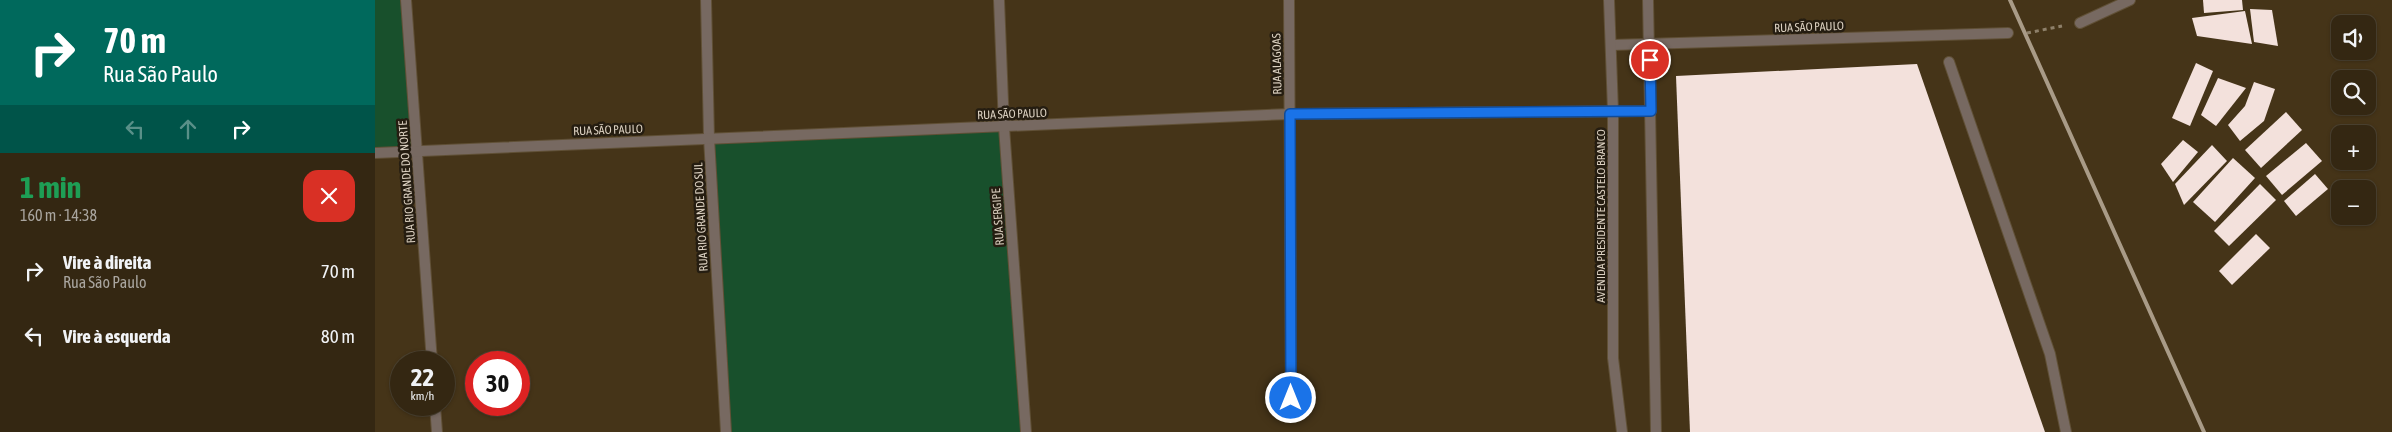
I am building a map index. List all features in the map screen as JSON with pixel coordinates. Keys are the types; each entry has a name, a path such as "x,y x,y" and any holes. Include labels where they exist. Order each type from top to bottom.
{"street":[{"name":"RUA RIO GRANDE DO NORTE","path":"406,0 431,351"},
{"name":"RUA RIO GRANDE DO SUL","path":"705,0 709,138 726,432"},
{"name":"RUA SERGIPE","path":"999,0 1004,127 1026,432"},
{"name":"RUA ALAGOAS","path":"1289,0 1291,398"},
{"name":"AVENIDA PRESIDENTE CASTELO BRANCO","path":"1609,0 1613,112 1613,358 1622,432"},
{"path":"1647,0 1650,44 1656,432"},
{"path":"2080,23 2130,0"},
{"name":"RUA SÃO PAULO","path":"1611,45 2009,33"},
{"path":"1949,62 2050,354 2065,432"},
{"name":"RUA SÃO PAULO","path":"375,153 1290,114 1651,111"},
{"path":"436,416 437,432"}],"path":[{"path":"2009,33 2025,33 2080,23"}],"green space":[{"path":"375,0 406,0 417,151 375,153"},
{"path":"1004,126 1026,432 726,432 710,139"}],"building":[{"path":"2203,0 2242,0 2243,10 2204,13"},
{"path":"2250,9 2272,10 2278,46 2254,42"},
{"path":"2245,11 2252,44 2197,36 2192,18"},
{"path":"2196,63 2213,71 2190,126 2172,118"},
{"path":"1917,64 2045,432 1690,432 1676,76"},
{"path":"2218,78 2246,88 2216,126 2201,115"},
{"path":"2254,82 2275,89 2264,121 2240,141 2228,125 2245,106"},
{"path":"2286,112 2302,130 2261,168 2245,150"},
{"path":"2183,140 2198,152 2173,182 2161,164"},
{"path":"2306,143 2322,161 2282,195 2266,176"},
{"path":"2212,145 2227,161 2184,205 2175,184"},
{"path":"2233,158 2255,178 2215,222 2193,202"},
{"path":"2315,174 2328,189 2296,216 2284,201"},
{"path":"2260,184 2276,200 2229,246 2214,231"},
{"path":"2256,234 2270,248 2232,285 2219,271"}],"railway":[{"path":"2010,0 2204,432"}],"route":[{"path":"1291,398 1290,114 1651,111 1650,60"}]}
